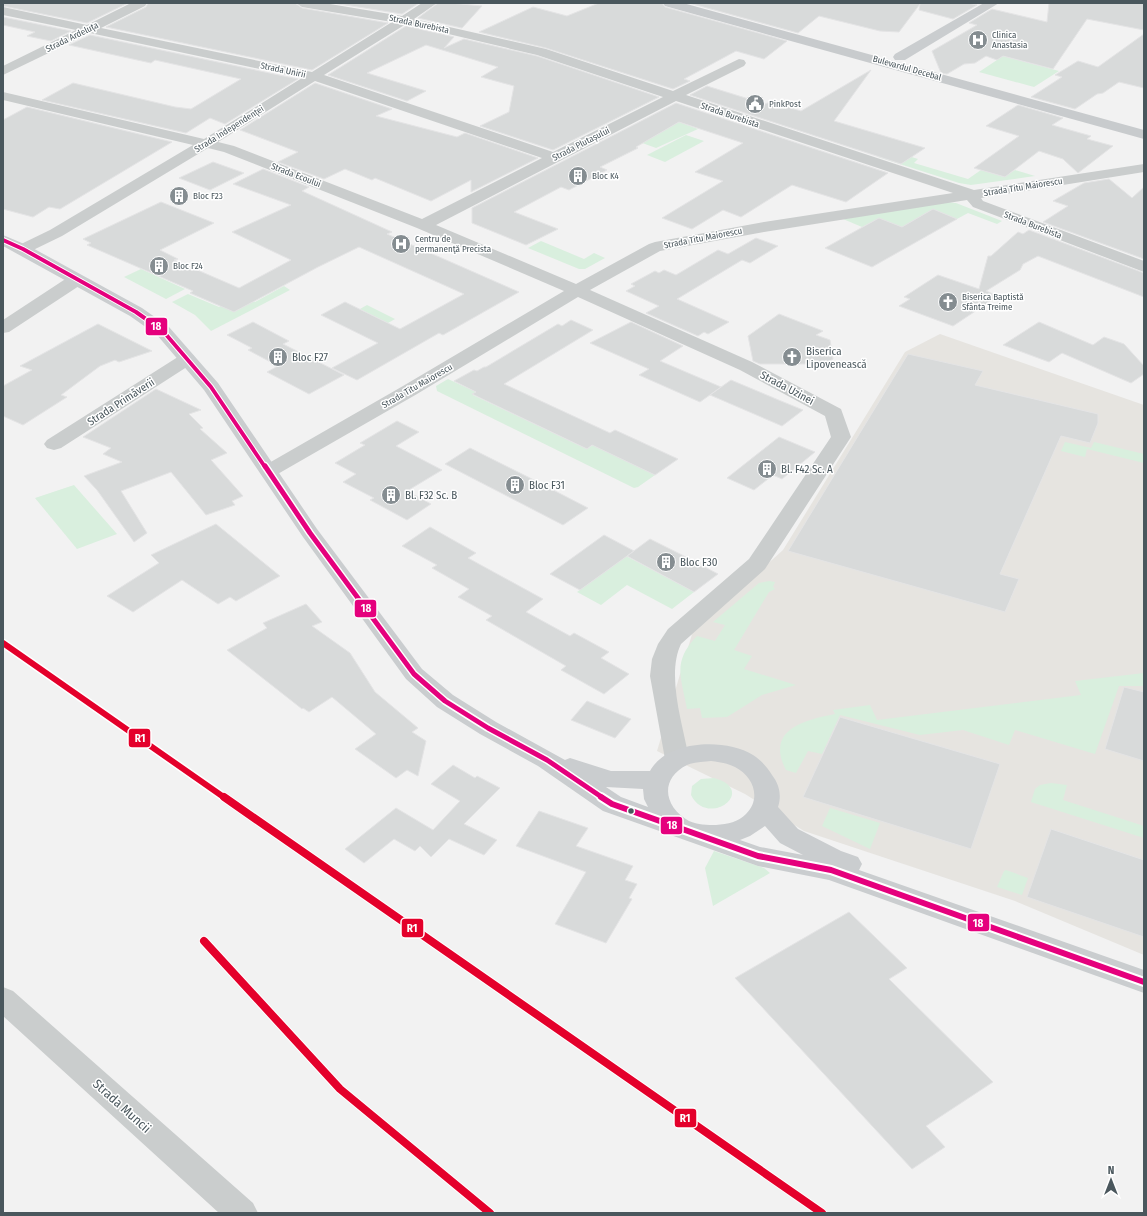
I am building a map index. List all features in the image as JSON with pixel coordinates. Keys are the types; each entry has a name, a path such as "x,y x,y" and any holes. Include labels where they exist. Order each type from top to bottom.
{"main road":[{"name":"Bulevardul Decebal","path":"669,3 1144,135"},
{"name":"Bulevardul Decebal","path":"697,3 900,57 1144,126"},
{"path":"900,57 993,3"},
{"path":"3,240 23,249 151,321 211,387 310,533 414,674 445,701 488,728 547,760 612,804 758,856 831,870 1144,982"},
{"path":"711,752 728,755 745,762 757,771 766,784 768,797 766,810 757,821 743,830 726,834 707,835 689,831 678,826 662,813 655,797 656,780 664,768 677,759 699,753 711,752"},
{"path":"547,760 611,780 656,780"},
{"path":"766,810 789,836 832,858 1144,968"}],"street":[{"name":"Strada Ardeluța","path":"3,71 141,3"},
{"name":"Strada Burebista","path":"302,3 404,20 541,52 971,194 978,204 1144,267"},
{"name":"Strada Independenței","path":"23,249 56,233 207,143 431,3"},
{"name":"Strada Unirii","path":"3,11 90,28 313,76 555,158"},
{"name":"Strada Plutașului","path":"424,225 739,63"},
{"name":"Strada Ecoului","path":"3,96 229,149 424,225 577,290"},
{"name":"Strada Titu Maiorescu","path":"269,471 410,390 577,290 655,247 971,194 1144,168"},
{"path":"3,328 76,280"},
{"name":"Strada Uzinei","path":"577,290 746,366 834,413 841,437 757,564 676,634 668,645 662,663 662,676 677,759"},
{"name":"Strada Primăverii","path":"54,444 187,359"},
{"name":"Strada Muncii","path":"3,999 242,1213"}],"shaded area":[{"path":"940,334 1144,405 1144,955 1015,901 804,831 745,794 657,751 693,631 783,550 905,352"}],"green space":[{"path":"1003,56 1059,71 1034,87 979,72"},
{"path":"679,122 698,129 656,148 634,140 651,138"},
{"path":"686,135 704,141 665,162 647,155"},
{"path":"889,150 918,159 914,163 968,179 981,170 1004,177 1015,170 1035,176 971,185 959,183 878,157"},
{"path":"946,202 956,203 1002,221 997,224 968,213 957,219 933,209 902,227 879,218 862,227 843,219"},
{"path":"541,241 584,259 594,253 605,258 585,269 579,269 528,248"},
{"path":"141,269 185,289 166,299 124,277"},
{"path":"284,286 290,290 211,331 195,315 172,302 188,294 219,307 240,296 255,302"},
{"path":"367,305 395,319 388,323 360,309"},
{"path":"448,379 476,392 473,395 587,449 593,445 655,475 638,487 634,488 437,391 436,386"},
{"path":"1065,442 1091,448 1094,442 1144,454 1144,463 1087,449 1085,457 1061,451"},
{"path":"74,485 117,534 77,549 35,498"},
{"path":"626,556 694,592 672,609 627,585 601,605 577,592"},
{"path":"769,581 775,582 773,587 775,589 769,592 734,650 752,656 744,669 796,685 762,695 727,717 702,718 700,708 687,709 680,670 684,654 689,645 697,636 715,641 725,625 713,622 759,583"},
{"path":"1144,673 1144,686 1119,686 1095,754 1015,730 1009,745 963,730 920,735 840,715 822,754 808,751 796,773 786,770 781,756 780,745 784,736 791,729 811,720 835,714 833,710 870,705 877,720 1081,695 1075,681"},
{"path":"714,778 727,784 732,790 731,798 726,804 718,808 708,808 699,805 691,795 692,786 701,779"},
{"path":"1051,783 1067,785 1063,800 1144,826 1144,838 1031,802 1035,789 1040,785"},
{"path":"830,808 880,823 870,849 822,826"},
{"path":"714,851 764,868 770,873 713,906 705,868"},
{"path":"1006,870 1028,878 1022,895 997,887 1004,871"}],"building":[{"path":"3,3 128,3 87,23 3,6"},
{"path":"148,3 295,3 302,8 388,23 312,70 106,27 146,7"},
{"path":"333,3 419,3 402,14"},
{"path":"438,3 482,6 462,28 418,18"},
{"path":"599,3 662,3 665,7 787,41 764,59 736,51 684,79 690,81 673,89 546,48 479,32 533,7 567,16"},
{"path":"689,3 967,3 977,5 953,19 919,10 920,4 899,32 880,31 819,16 798,33"},
{"path":"1049,3 1144,3 1144,30 1087,19 1053,69 1003,56 997,60 986,56 975,63 964,64 947,74 941,73 932,51 977,25 969,23 992,9 1047,22"},
{"path":"3,17 71,31 51,41 27,36 35,32 3,25"},
{"path":"406,26 454,37 444,48 464,39 537,56 659,97 553,150 480,126 509,112 514,86 481,77 498,67 426,45 367,73 426,91 407,101 328,75"},
{"path":"1144,34 1144,88 1119,82 1103,93 1097,94 1075,109 1031,97 1062,77 1055,75 1078,61 1098,67"},
{"path":"90,35 298,79 225,124 210,118 186,133 42,100 73,83 175,107 191,109 241,79 155,60 151,63 69,45"},
{"path":"871,70 834,121 925,148 901,164 690,95 707,86 765,104 770,102 801,111"},
{"path":"315,83 392,109 376,116 457,137 465,133 538,158 471,192 471,180 431,201 375,178 372,180 345,169 324,179 278,162 298,152 240,130"},
{"path":"676,103 888,173 846,202 792,185 741,217 723,210 692,229 662,218 723,181 695,172 743,143 679,122 636,147 638,148 600,167 607,170 569,190 561,187 514,212 558,229 526,245 472,223 472,208"},
{"path":"1018,105 1063,118 1052,125 1091,136 1087,139 1113,146 1078,173 1063,159 1039,151 1005,177 974,168 1019,136 986,126"},
{"path":"27,107 172,142 60,209 49,207 33,217 3,209 3,120"},
{"path":"213,162 244,173 210,190 179,178"},
{"path":"263,169 309,187 302,191 392,232 387,234 519,292 443,335 439,333 357,380 332,368 378,343 321,315 345,302 400,329 464,294 359,247 234,312 190,293 193,291 87,245 91,243 83,239 161,202 214,223 160,250 178,259 174,260 239,288 291,260 232,232 291,205 233,184"},
{"path":"1109,179 1132,198 1144,187 1144,259 1043,222 1068,206 1053,201 1084,183"},
{"path":"933,209 957,219 872,267 825,248 879,218 902,227"},
{"path":"1029,230 1144,273 1144,297 1038,256 1023,264 1020,270 986,291 998,296 953,326 899,306 910,299 904,297 938,275 979,289 988,256 991,256 1018,232 1023,234"},
{"path":"756,238 778,246 750,263 742,260 677,299 729,322 708,334 704,332 698,336 646,313 659,306 626,291 635,286 631,284 655,271 659,273 664,270 676,275 718,250 728,254"},
{"path":"779,314 823,331 816,335 830,340 833,359 825,364 760,364 753,361 748,336"},
{"path":"571,320 593,330 504,384 610,433 615,430 678,459 655,475 592,445 587,449 472,394 476,392 454,381 474,370 477,371 486,367 558,324 562,326"},
{"name":"Bloc F27","path":"253,322 289,341 283,344 344,375 309,394 267,372 278,366 248,350 252,348 227,335"},
{"path":"631,322 683,346 660,361 721,387 700,402 639,375 649,369 590,343"},
{"path":"1039,322 1093,345 1104,337 1124,344 1144,366 1144,374 1131,383 1062,353 1049,362 1003,345"},
{"path":"98,324 152,351 119,362 115,360 100,366 61,395 67,397 23,425 3,416 3,386 32,370 20,366"},
{"path":"908,354 983,371 975,385 1098,414 1098,423 1090,443 1061,436 1000,574 1019,579 1005,612 788,551"},
{"path":"731,380 803,410 782,426 710,395"},
{"path":"156,389 201,410 189,414 203,428 200,429 227,453 211,460 243,496 232,501 235,505 206,515 171,472 121,491 147,533 134,542 97,490 84,476 122,462 103,454 111,448 83,437"},
{"path":"397,421 419,432 396,446 442,470 407,491 431,504 407,520 370,500 374,498 343,482 356,474 335,463 365,445 360,443"},
{"name":"Bl. F42 Sc. A","path":"779,437 815,452 782,479 773,475 754,490 727,478"},
{"name":"Bloc F31","path":"470,448 588,508 563,525 445,464"},
{"path":"216,524 280,576 236,601 230,597 218,604 182,580 133,612 107,596 159,563 151,555"},
{"path":"430,527 476,553 468,558 543,599 526,612 570,636 574,633 609,652 601,658 629,674 604,694 561,670 566,666 486,620 492,616 458,597 469,589 432,568 437,565 402,546"},
{"path":"604,535 634,551 580,590 550,574"},
{"path":"650,539 718,574 694,592 627,556"},
{"path":"306,604 322,622 312,626 350,653 375,692 418,728 412,732 426,741 418,776 407,770 396,778 355,749 376,734 332,697 309,712 303,708 302,709 227,650 267,628 263,623"},
{"path":"1124,687 1144,692 1144,761 1105,749"},
{"path":"587,701 631,719 615,738 571,720"},
{"path":"840,717 1000,764 971,849 803,797"},
{"path":"453,765 475,778 477,776 500,788 464,824 497,840 484,855 449,839 431,857 420,846 415,851 394,839 364,863 345,849 396,808 433,830 460,801 431,784"},
{"path":"539,811 588,828 576,846 633,866 625,880 637,884 629,898 632,899 606,943 555,924 586,872 516,846"},
{"path":"1051,829 1144,860 1144,937 1027,897"},
{"path":"849,912 907,968 889,979 993,1082 926,1126 945,1147 912,1169 735,978"}],"transit line":[{"name":"18","path":"3,240 23,249 136,312 163,331 211,387 310,533 414,674 445,701 488,728 547,760 612,804 758,856 831,870 1144,982"},
{"name":"R1","path":"3,643 822,1213"},
{"name":"R1","path":"204,941 340,1089 490,1213"}],"place":[{"name":"Clinica Anastasia","path":"978,40"},
{"name":"PinkPost","path":"755,104"},
{"name":"Bloc K4","path":"578,176"},
{"name":"Bloc F23","path":"179,196"},
{"name":"Centru de permanenţă Precista","path":"401,244"},
{"name":"Bloc F24","path":"159,266"},
{"name":"Biserica Baptistă Sfânta Treime","path":"948,302"},
{"name":"Bloc F27","path":"278,357"},
{"name":"Biserica Lipovenească","path":"792,357"},
{"name":"Bl. F42 Sc. A","path":"767,469"},
{"name":"Bloc F31","path":"515,485"},
{"name":"Bl. F32 Sc. B","path":"391,495"},
{"name":"Bloc F30","path":"666,562"}]}
